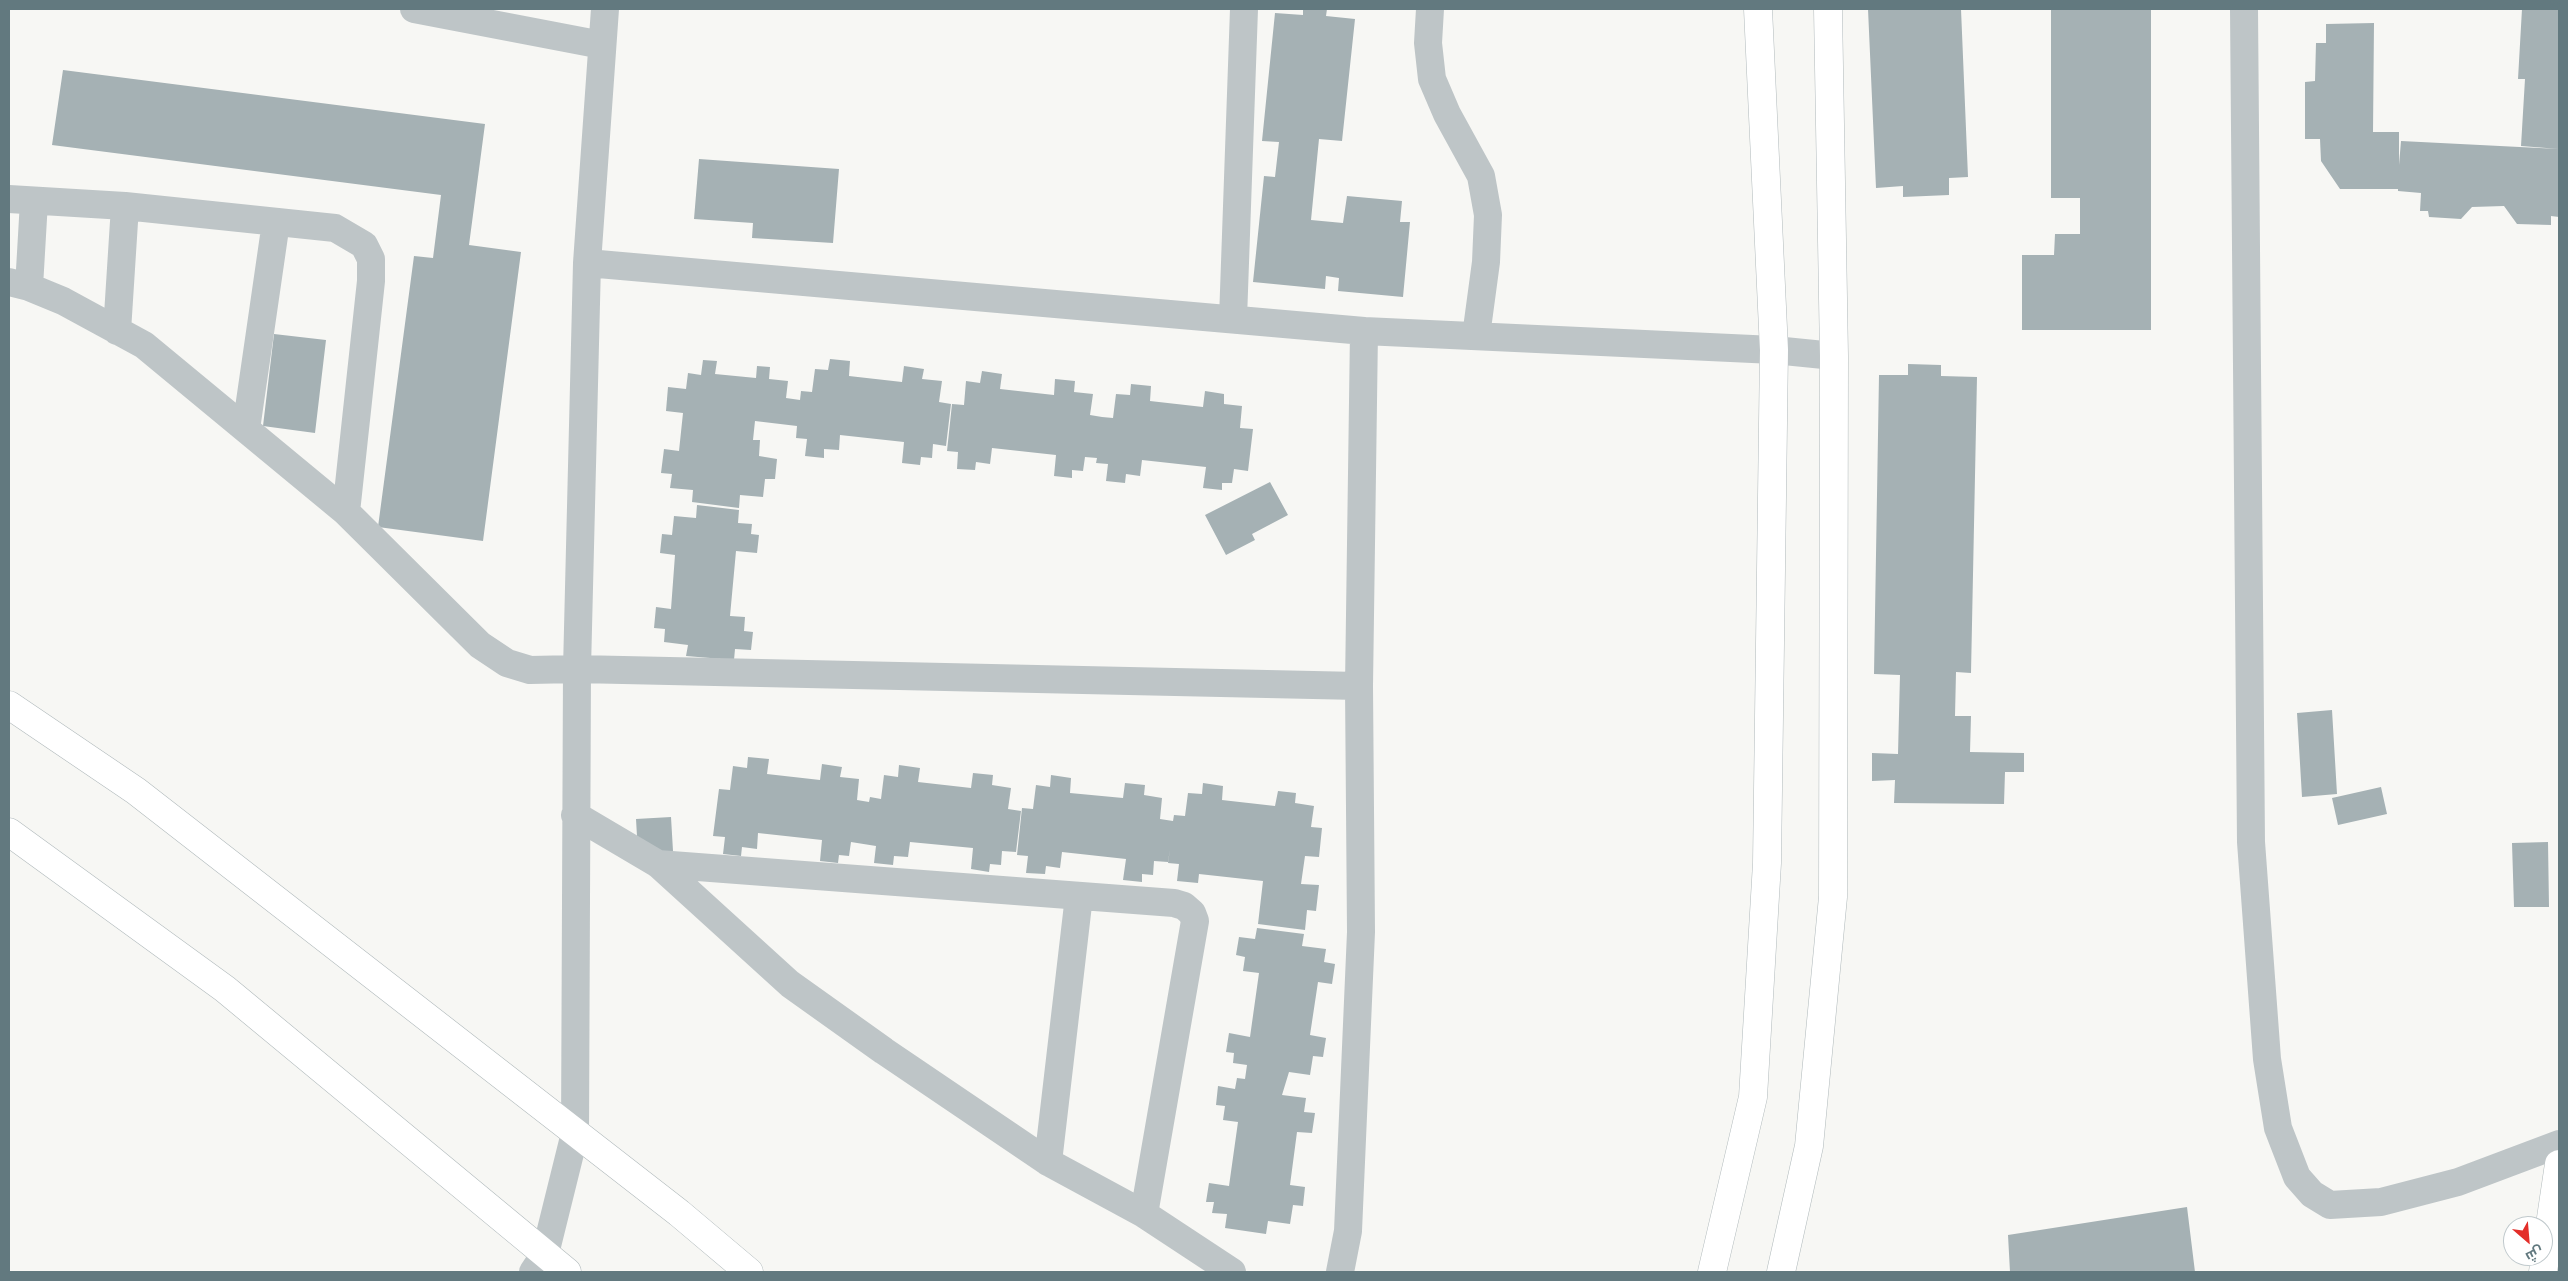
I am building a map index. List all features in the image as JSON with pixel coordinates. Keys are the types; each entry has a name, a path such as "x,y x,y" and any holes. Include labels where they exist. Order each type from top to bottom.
{"street":[{"path":"414,9 602,45"},
{"path":"539,1263 576,1133 576,669 587,263 605,9"},
{"path":"1233,319 1244,9"},
{"path":"1430,9 1428,43 1432,79 1447,114 1481,176 1488,215 1486,262 1476,336"},
{"path":"1712,1272 1753,1097 1766,863 1774,350 1758,9"},
{"path":"1781,1272 1810,1146 1833,897 1834,356 1828,9"},
{"path":"2244,9 2251,842 2267,1059 2278,1128 2297,1177 2312,1194 2330,1205 2381,1202 2458,1182 2559,1144"},
{"path":"346,512 371,281 371,259 364,245 335,228 125,206 21,200 19,284 63,302 144,345 346,512 480,645 506,663 530,670 576,669 1358,686"},
{"path":"117,331 125,206"},
{"path":"246,429 276,222"},
{"path":"587,263 1364,331 1774,350 1834,356"},
{"path":"1340,1272 1348,1231 1361,932 1358,686 1364,331"},
{"path":"9,705 136,791 679,1213 749,1272"},
{"path":"575,815 658,864 790,984 1048,1162 1144,1214 1232,1272"},
{"path":"9,832 225,989 539,1263 567,1272"},
{"path":"658,864 1174,903 1184,906 1192,913 1194,921 1144,1214"},
{"path":"1048,1162 1079,896"},
{"path":"2542,1272 2559,1164"}],"building":[{"path":"1303,9 1327,9 1326,16 1355,19 1342,141 1319,139 1311,220 1343,223 1347,196 1402,201 1400,222 1410,222 1403,297 1338,291 1339,278 1326,276 1325,289 1253,282 1264,176 1275,177 1279,142 1262,141 1275,13 1303,15"},
{"path":"1868,9 1961,9 1968,177 1949,178 1949,195 1903,197 1903,186 1876,188"},
{"path":"2051,9 2151,9 2151,330 2022,330 2022,255 2054,255 2055,234 2080,234 2080,198 2051,198"},
{"path":"2522,9 2559,9 2559,149 2521,146 2525,79 2518,79"},
{"path":"2374,23 2373,132 2399,132 2399,165 2401,141 2559,149 2559,217 2551,216 2551,225 2517,224 2504,206 2472,207 2461,219 2429,217 2428,211 2420,211 2421,193 2398,191 2398,189 2340,189 2321,161 2320,139 2305,139 2305,82 2315,81 2316,43 2326,43 2326,24"},
{"path":"63,70 485,124 469,245 521,252 483,541 378,527 414,256 433,258 441,195 52,145"},
{"path":"699,159 839,169 833,243 752,238 753,223 694,219"},
{"path":"274,334 326,340 315,433 263,426"},
{"path":"830,359 850,361 849,376 902,382 904,366 924,369 922,379 942,381 939,402 951,404 946,446 933,444 932,458 921,457 920,465 902,463 904,442 840,435 839,450 824,449 824,458 805,456 807,439 796,438 797,426 755,421 753,440 760,440 759,456 777,459 775,479 765,479 763,497 740,495 739,508 692,502 693,490 670,488 672,474 661,473 664,449 679,451 683,413 666,411 668,387 686,389 688,373 701,375 703,360 717,361 715,374 756,378 757,366 770,367 769,379 788,381 786,398 800,400 801,391 812,392 815,369 828,370"},
{"path":"1908,364 1941,365 1941,376 1977,377 1971,673 1956,672 1955,716 1971,716 1970,752 2024,753 2024,772 2005,772 2004,804 1894,803 1895,780 1872,781 1872,753 1898,754 1900,675 1874,674 1879,375 1908,375"},
{"path":"982,371 1002,374 1000,389 1054,395 1055,379 1075,381 1074,392 1093,394 1090,415 1102,417 1113,418 1116,394 1130,395 1131,384 1151,386 1150,401 1203,407 1205,391 1224,394 1224,404 1242,406 1240,428 1253,429 1248,471 1234,469 1232,483 1222,483 1222,490 1203,488 1206,467 1142,460 1140,476 1126,474 1125,483 1106,481 1108,464 1096,463 1097,458 1085,457 1083,471 1072,470 1072,478 1054,476 1056,455 992,448 990,464 976,462 975,470 957,469 958,452 947,451 952,404 964,405 966,381 980,383"},
{"path":"1270,482 1288,515 1252,534 1255,540 1226,555 1205,515"},
{"path":"697,505 739,510 738,523 752,524 751,534 759,535 757,553 736,551 730,616 745,617 744,631 753,632 751,650 735,649 734,660 686,656 688,645 664,642 665,629 654,628 656,607 671,609 675,555 660,553 662,534 672,535 674,516 696,518"},
{"path":"2332,710 2337,794 2302,797 2297,713"},
{"path":"748,757 769,759 767,774 820,780 822,764 842,767 840,777 859,779 857,800 869,802 870,797 881,799 884,775 898,777 899,765 920,768 918,782 971,788 973,773 993,775 992,785 1011,788 1008,809 1021,811 1016,852 1002,851 1001,865 990,864 989,872 971,869 973,848 910,842 908,857 894,856 893,865 874,863 876,846 851,842 849,856 839,855 838,863 820,861 822,840 758,833 757,849 742,847 741,856 723,854 725,837 713,836 719,789 730,790 733,766 747,768"},
{"path":"1051,775 1071,778 1070,793 1123,798 1125,783 1145,785 1144,795 1162,798 1160,819 1173,821 1174,815 1185,816 1188,793 1202,794 1203,783 1223,786 1222,800 1275,806 1278,791 1296,793 1295,803 1314,806 1311,827 1322,828 1319,857 1305,856 1301,884 1319,885 1316,911 1307,910 1305,930 1258,924 1263,881 1199,874 1198,883 1177,881 1179,864 1168,863 1170,849 1168,862 1154,861 1153,875 1142,874 1142,882 1123,880 1126,859 1062,852 1060,868 1046,866 1045,874 1026,873 1028,856 1017,855 1022,808 1033,809 1036,785 1050,787"},
{"path":"2381,787 2387,814 2338,825 2332,798"},
{"path":"671,817 673,851 638,854 636,819"},
{"path":"2548,842 2549,907 2514,907 2512,843"},
{"path":"1257,928 1304,934 1302,946 1326,949 1324,962 1335,964 1332,984 1318,982 1310,1035 1326,1038 1323,1057 1313,1056 1310,1075 1289,1072 1282,1095 1306,1098 1304,1112 1315,1113 1312,1133 1297,1132 1290,1185 1305,1187 1303,1206 1293,1205 1290,1224 1268,1221 1266,1234 1225,1228 1227,1214 1212,1213 1214,1202 1206,1202 1209,1183 1229,1186 1238,1122 1223,1120 1225,1106 1216,1105 1218,1086 1235,1089 1237,1078 1245,1079 1247,1065 1233,1063 1234,1053 1226,1052 1229,1033 1250,1037 1259,973 1243,971 1245,957 1236,955 1239,937 1255,939"},
{"path":"2187,1207 2195,1272 2010,1272 2008,1235"}]}
